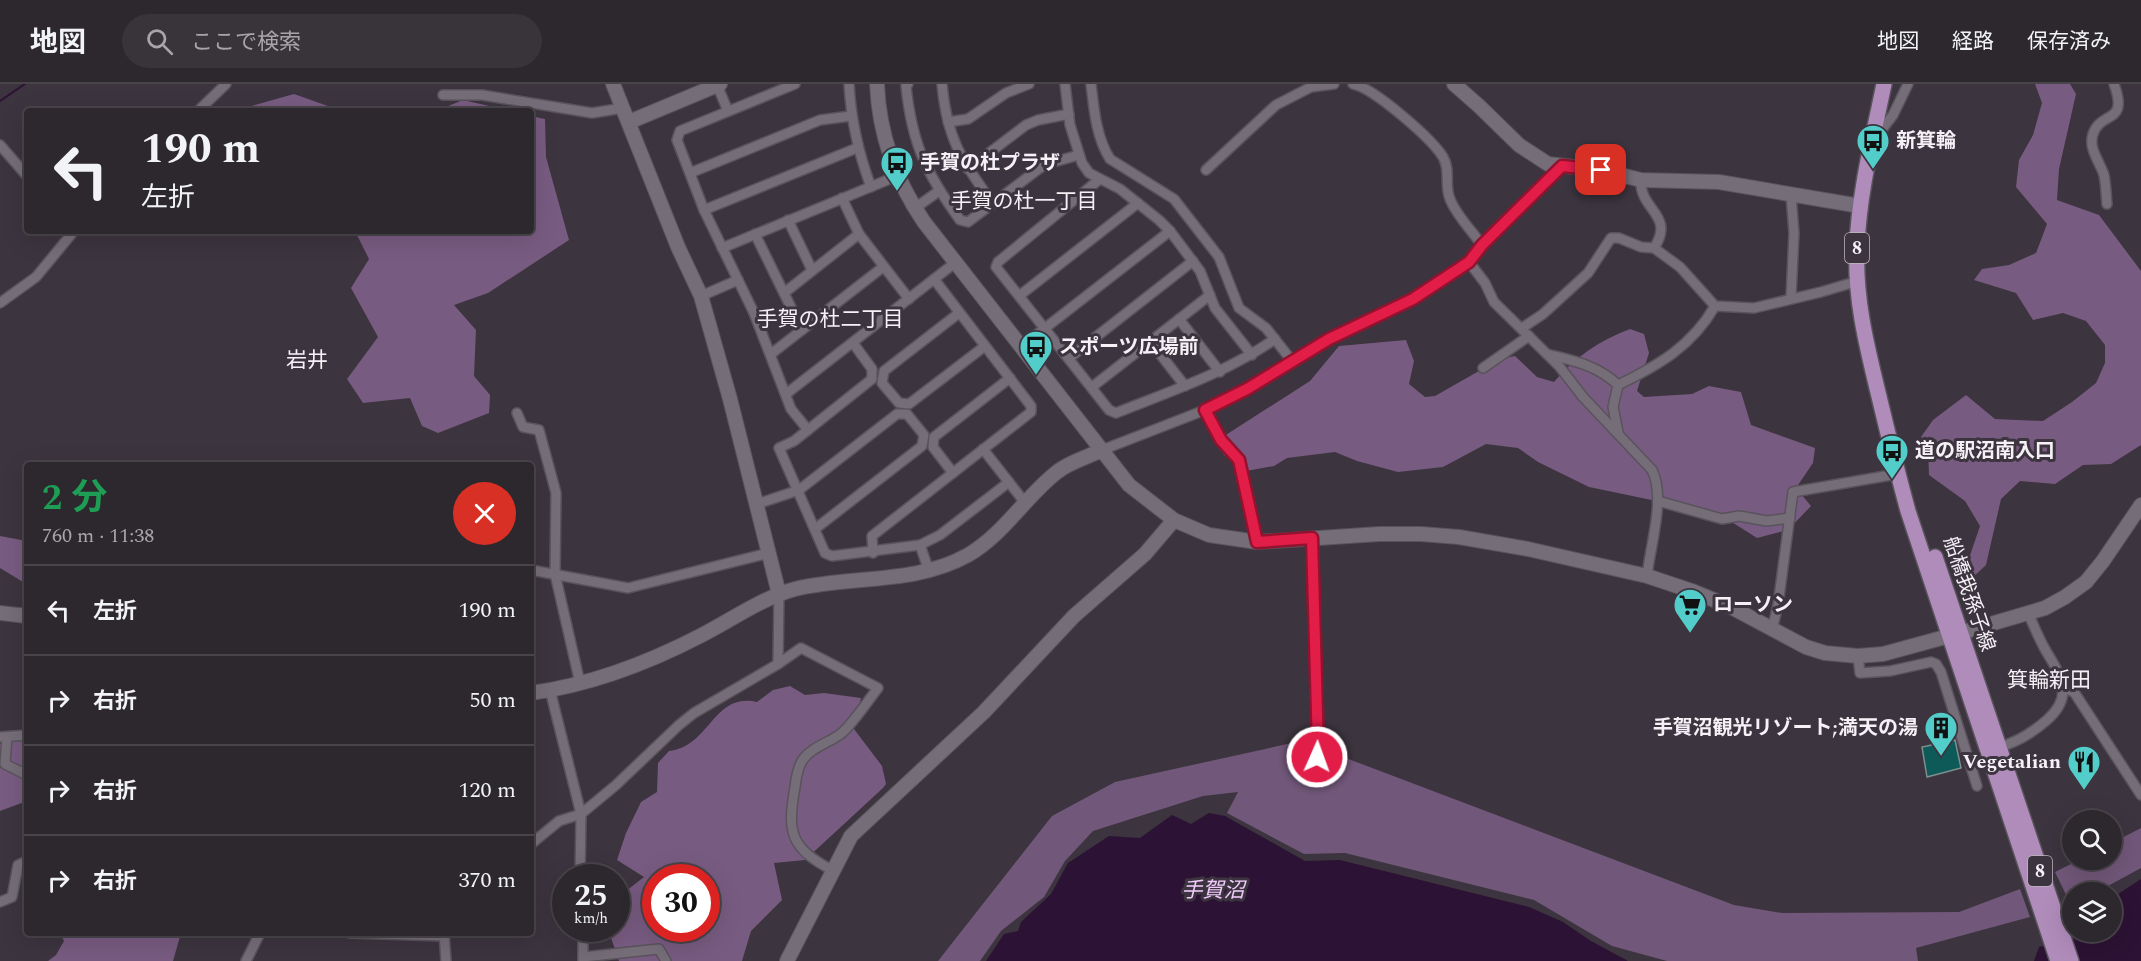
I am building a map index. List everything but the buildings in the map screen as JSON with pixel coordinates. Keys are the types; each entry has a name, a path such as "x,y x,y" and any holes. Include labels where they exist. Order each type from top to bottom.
{"main road":[{"name":"船橋我孫子線","path":"1884,84 1860,206 1857,247 1858,281 1866,350 1883,412 2004,782 2058,961"},
{"name":"船橋我孫子線","path":"1883,412 1897,474 1955,635 1999,747 2004,782 2071,961"}],"street":[{"path":"201,108 226,84"},
{"path":"614,84 678,247 701,296 757,504 778,594 778,664"},
{"path":"795,84 680,131 677,136 705,210 771,354 791,409 808,430"},
{"path":"849,84 851,116 857,148 871,187"},
{"path":"877,84 880,117 897,176 915,208 1129,485 1174,520 1209,535 1257,542 1379,534 1459,537 1528,549 1647,576 1731,607 1806,647 1825,653 1858,656 1883,654 1955,635 2028,613 2066,597 2086,582 2141,505"},
{"path":"908,84 906,86 909,115 914,138 924,164 939,191 960,220 968,222 1040,168 1079,155"},
{"path":"942,84 948,122 957,150 993,204"},
{"path":"948,122 968,119 1006,93 1029,84"},
{"path":"1065,84 1069,114 1079,155 1089,173 1120,189 1170,231 1193,261 1215,308 1252,355"},
{"path":"1091,84 1095,116 1103,148 1110,159 1174,199 1219,257 1239,308 1266,328 1292,361"},
{"path":"1206,170 1276,105 1311,86 1334,84"},
{"path":"1353,84 1372,92 1419,131 1443,158 1447,171 1449,198 1482,245"},
{"path":"1454,84 1530,155 1548,164 1601,170 1641,180 1719,182 1860,206"},
{"path":"1875,131 1880,132 1893,115 1908,84"},
{"path":"2107,204 2104,176 2092,149 2093,134 2099,125 2116,112 2120,99 2114,84"},
{"path":"629,122 719,85 728,111"},
{"path":"443,95 482,95 592,113 623,108"},
{"path":"968,169 1026,125 1038,120 1069,114"},
{"path":"690,173 820,120 851,116"},
{"path":"0,145 24,173"},
{"path":"705,210 857,148"},
{"path":"534,693 580,683 638,663 695,639 778,594 812,585 893,578 929,571 950,563 978,548 1006,525 1059,470 1102,450 1205,410 1247,389 1329,339 1413,299 1469,262 1482,245 1562,166"},
{"path":"722,248 897,176"},
{"path":"1100,179 998,262 996,267 1109,410 1116,413 1220,372 1252,355 1275,339"},
{"path":"1641,180 1649,204 1663,229 1662,236 1654,248"},
{"path":"915,208 939,191"},
{"path":"1791,195 1794,233 1791,298"},
{"path":"842,198 859,234 909,299"},
{"path":"1020,296 1138,203"},
{"path":"788,220 812,270"},
{"path":"1022,346 1170,231"},
{"path":"0,303 36,277 70,234"},
{"path":"755,234 802,330"},
{"path":"784,292 859,234"},
{"path":"1522,328 1543,314 1588,273 1611,238 1619,238 1641,247 1654,248 1680,267 1715,306 1754,308 1858,281"},
{"path":"1069,358 1193,261"},
{"path":"786,394 956,262"},
{"path":"1469,262 1485,283 1494,302 1547,354 1652,470 1657,480 1658,501 1647,576"},
{"path":"771,354 883,267"},
{"path":"873,553 872,536 1031,412 1031,406 934,279"},
{"path":"701,296 738,280"},
{"path":"1092,387 1210,295"},
{"path":"1618,433 1613,407 1618,385 1689,342 1703,327 1715,306"},
{"path":"959,313 884,370 882,382 899,403 909,404 985,345"},
{"path":"1179,319 1220,372"},
{"path":"1483,368 1529,336"},
{"path":"1150,341 1185,386"},
{"path":"853,343 872,369 872,379 794,441 779,448 825,553 832,556 873,553 920,545 940,535 1009,482"},
{"path":"1547,354 1587,364 1606,374 1618,385"},
{"path":"952,473 933,447 933,436 1010,378"},
{"path":"1205,410 1221,440 1239,460 1257,542"},
{"path":"517,413 523,427 539,430 556,493 555,574 580,683"},
{"path":"757,504 799,490 897,414 907,414 924,435 922,446 815,529"},
{"path":"983,449 1026,504"},
{"path":"1772,630 1778,605 1793,492 1897,474"},
{"path":"1658,501 1722,519 1739,516 1767,521 1790,518"},
{"path":"787,961 851,836 984,712 1074,616 1145,555 1174,520"},
{"path":"1312,538 1317,757 1322,762"},
{"path":"920,545 929,571"},
{"path":"534,570 628,588 769,553"},
{"path":"0,613 24,616"},
{"path":"1999,747 2028,736 2053,715 2061,703 2063,688 2060,674 2028,613"},
{"path":"534,841 559,820 581,814 686,719 801,648 878,688 842,734 818,746 803,758 797,776 790,816 792,833 812,860 832,870"},
{"path":"1858,656 1860,673 1890,671 1931,662 1936,664 1941,672 1977,786"},
{"path":"2063,688 2074,692 2141,795"},
{"path":"550,690 581,814 580,864"},
{"path":"24,735 4,737 5,764 24,774"},
{"path":"0,902 12,897 18,865 24,862"},
{"path":"246,961 258,936"},
{"path":"444,936 446,961"},
{"path":"583,942 583,959 659,949 666,961"}],"shaded area":[{"path":"2035,84 2070,84 2076,94 2059,169 2057,200 2099,215 2141,271 2141,445 2111,464 2083,465 2055,484 2020,481 2001,499 1986,565 1969,581 1963,576 1980,526 1965,501 1929,475 1928,448 1921,437 1933,420 1966,395 1995,419 2043,421 2096,383 2105,363 2105,345 2086,321 2063,313 2033,320 2016,293 1974,280 1982,269 2009,265 2036,253 2047,224 2016,187 2019,160 2033,135 2042,103"},
{"path":"294,94 334,108 245,108"},
{"path":"463,100 498,108 443,108"},
{"path":"534,117 545,119 546,157 569,240 488,293 454,305 476,330 474,376 490,395 489,413 438,433 422,426 410,398 363,403 347,379 378,337 351,288 369,259 356,234 534,234"},
{"path":"1630,329 1644,334 1649,353 1637,391 1644,397 1692,394 1709,386 1741,392 1751,425 1815,448 1813,463 1796,488 1811,506 1788,530 1757,538 1719,514 1589,487 1538,462 1518,448 1486,444 1443,467 1398,472 1357,461 1335,452 1287,458 1274,466 1246,471 1224,455 1218,440 1310,381 1339,346 1406,340 1414,361 1409,384 1425,397 1435,396 1500,359 1515,356 1537,377 1554,382 1589,350 1608,338"},
{"path":"0,536 24,540 24,582 0,568"},
{"path":"790,686 805,695 824,693 861,698 854,729 882,766 886,784 805,860 774,863 782,900 751,931 742,961 619,961 612,942 630,942 630,888 642,879 642,942 720,942 720,864 642,864 642,876 630,868 630,864 623,864 617,860 626,833 641,802 657,792 658,763 669,751 683,747 694,740 730,705 742,701 757,702 773,690"},
{"path":"24,737 24,802 0,811 0,744"},
{"path":"1301,741 1734,905 1782,913 1959,912 2020,889 2030,917 1916,948 1918,961 1667,961 1612,946 1534,900 1345,853 1304,854 1227,813 1238,792 1203,796 1093,831 1065,861 1044,897 1001,931 980,961 938,961 1052,816 1115,782"},
{"path":"2141,828 2141,868 2115,882 2062,882 2062,886 2055,872 2062,868 2122,870 2122,838"},
{"path":"62,936 180,936 173,961 48,961 56,955 64,941"}],"water":[{"name":"手賀沼","path":"1209,813 1225,816 1305,861 1340,860 1529,907 1563,922 1591,941 1628,961 986,961 1004,934 1018,931 1021,922 1051,894 1068,863 1109,836 1140,838 1172,815 1191,824"},
{"path":"2141,879 2141,961 2034,961 2039,947 2062,941 2122,942 2122,891"}],"waterway":[{"path":"0,101 25,84"}],"place":[{"name":"新箕輪","path":"1873,170"},
{"name":"手賀の杜プラザ","path":"897,192"},
{"name":"スポーツ広場前","path":"1036,376"},
{"name":"道の駅沼南入口","path":"1892,480"},
{"name":"ローソン","path":"1690,634"},
{"name":"手賀沼観光リゾート;満天の湯","path":"1941,757"},
{"name":"Vegetalian","path":"2084,791"}],"district":[{"name":"手賀の杜一丁目","path":"1024,202"},
{"name":"手賀の杜二丁目","path":"830,320"},
{"name":"岩井","path":"307,361"},
{"name":"箕輪新田","path":"2049,681"}],"route":[{"path":"1317,757 1312,538 1257,542 1239,460 1221,440 1205,410 1247,389 1329,339 1413,299 1469,262 1482,245 1559,172 1562,166 1601,170"}]}
